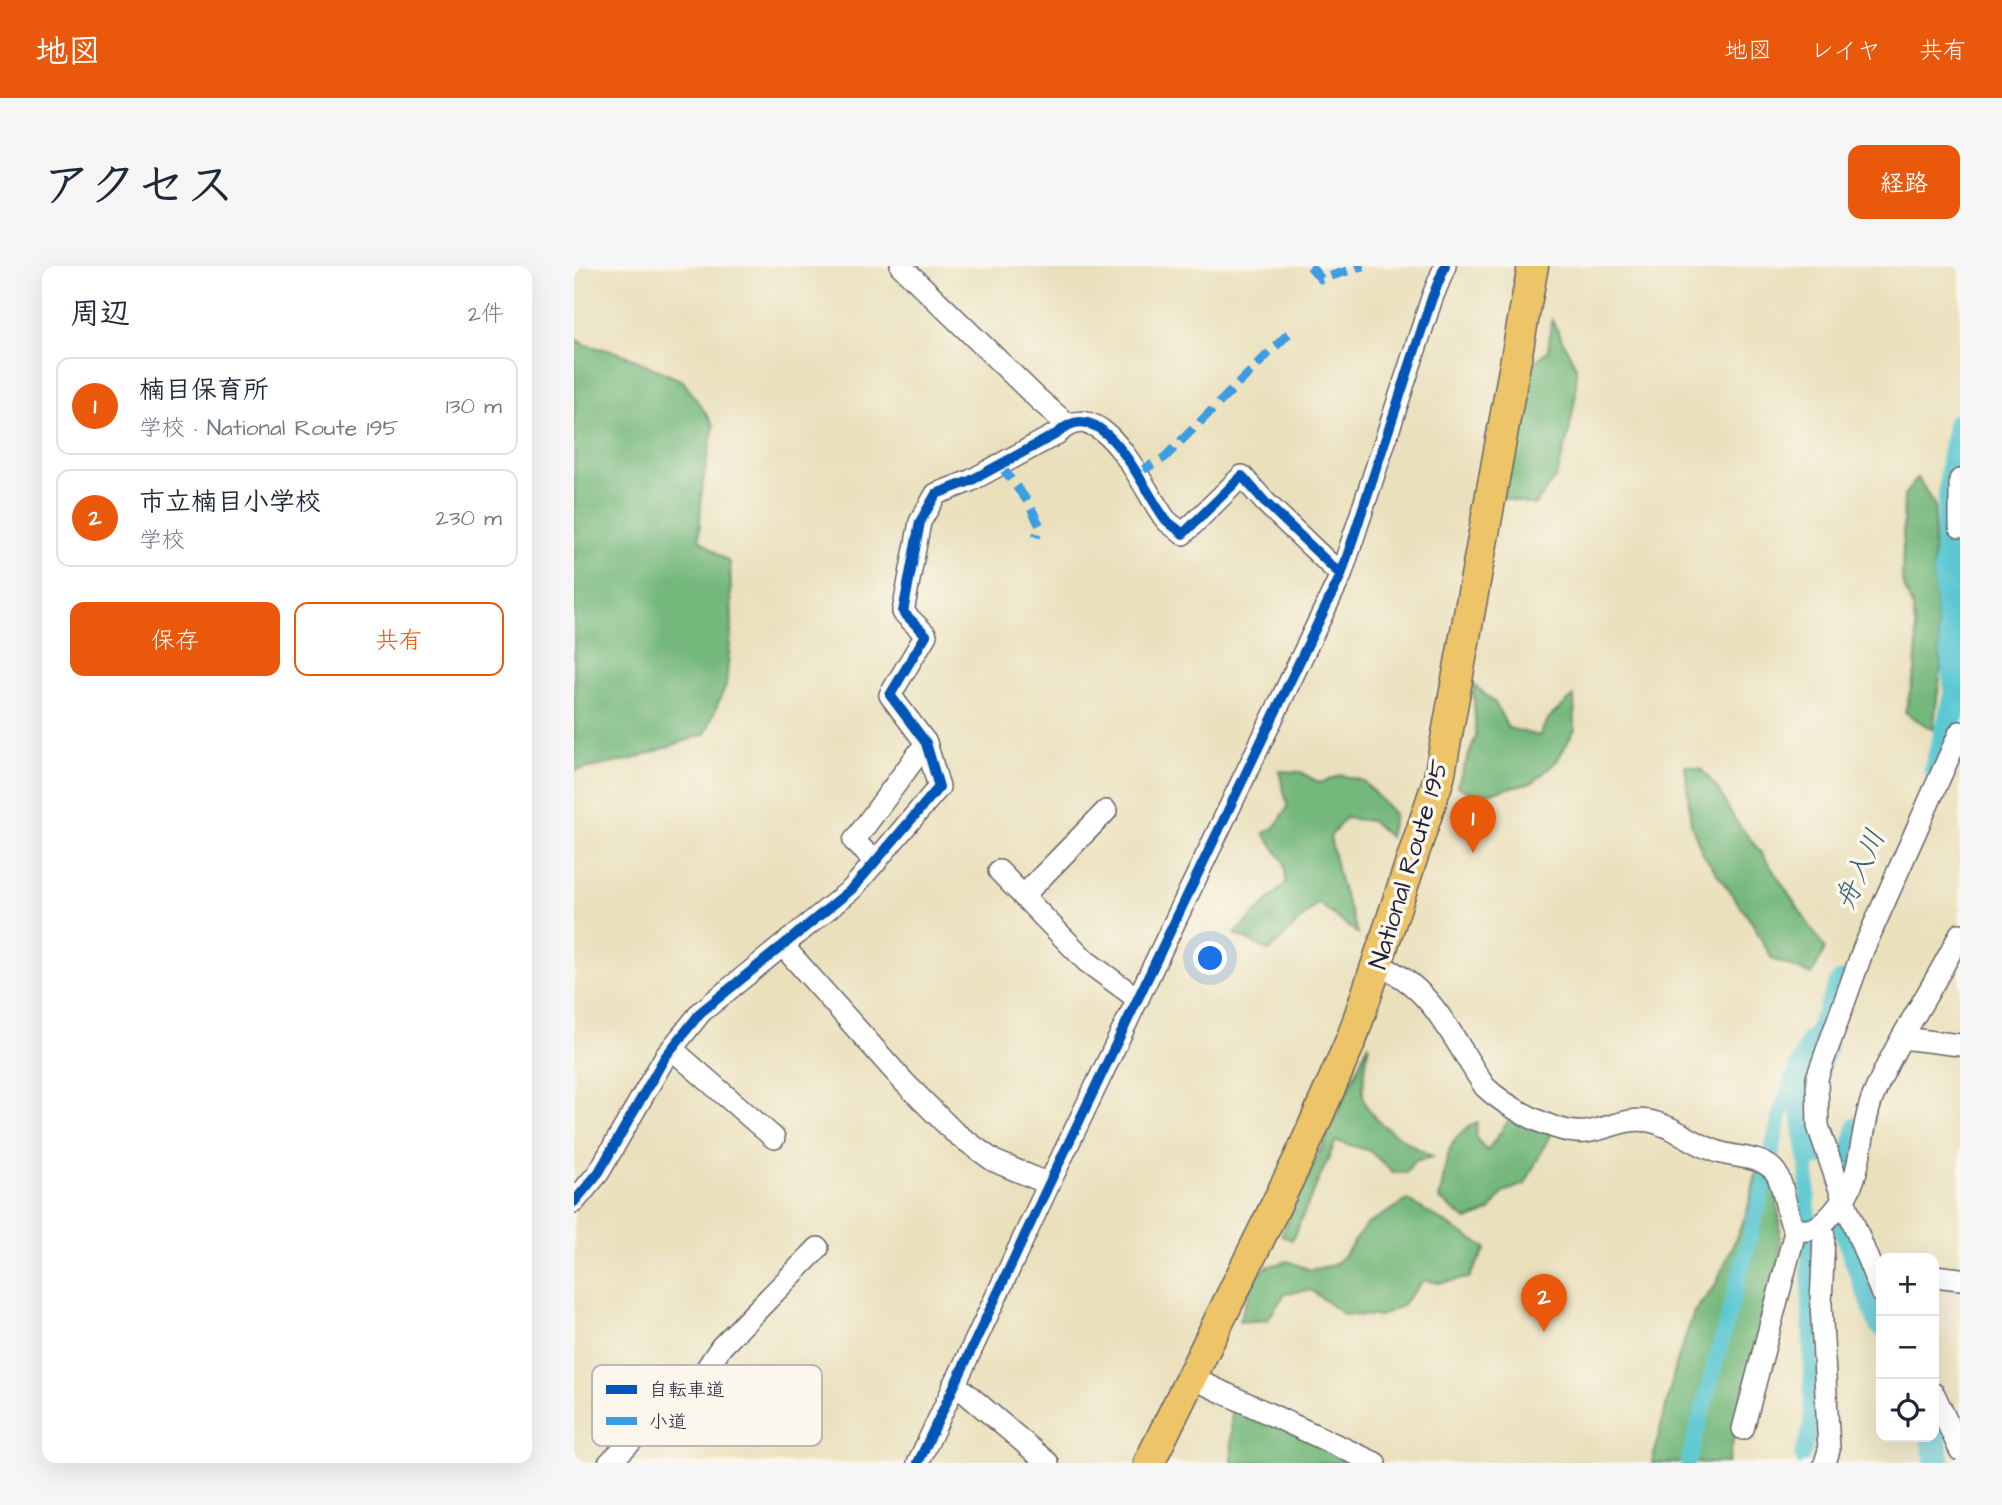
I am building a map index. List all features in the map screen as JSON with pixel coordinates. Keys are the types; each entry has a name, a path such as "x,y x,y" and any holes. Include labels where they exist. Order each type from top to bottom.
{"highway":[{"name":"National Route 195","path":"1149,1463 1302,1152 1352,1038 1438,778 1533,266"}],"street":[{"path":"901,266 1068,425"},
{"path":"918,1463 1341,575 1432,298 1445,266"},
{"path":"574,1202 599,1172 672,1049 701,1013 852,889 939,787 926,743 890,695 926,635 903,612 920,522 936,494 970,481 1077,421 1104,430 1131,464 1167,520 1183,534 1242,476 1265,502 1341,575"},
{"path":"1960,480 1960,527"},
{"path":"1876,1268 1840,1203 1818,1126 1817,1079 1863,950 1960,732"},
{"path":"876,862 854,841 926,743"},
{"path":"1023,896 1106,811"},
{"path":"999,871 1086,961 1138,999"},
{"path":"1795,1276 1798,1247 1810,1228 1840,1203 1851,1188 1871,1101 1902,1038 1960,934"},
{"path":"783,947 904,1082 954,1132 994,1161 1049,1184"},
{"path":"1376,965 1390,969 1419,989 1485,1087 1510,1105 1567,1132 1586,1132 1628,1121 1650,1121 1710,1149 1769,1167 1780,1184 1788,1216 1824,1236 1821,1304 1829,1450 1825,1463"},
{"path":"1902,1038 1960,1045"},
{"path":"672,1049 774,1138"},
{"path":"1742,1429 1810,1228"},
{"path":"709,1365 721,1347 818,1248"},
{"path":"1939,1277 1960,1279"},
{"path":"1192,1378 1375,1463"},
{"path":"954,1383 1048,1463"},
{"path":"1939,1405 1960,1450"},
{"path":"608,1463 626,1446"}],"green space":[{"path":"1552,320 1576,367 1576,393 1557,475 1535,505 1502,498 1527,369 1548,350"},
{"path":"574,339 586,345 620,353 683,381 714,425 702,486 699,539 730,563 732,624 726,685 705,734 633,759 574,771"},
{"path":"1918,478 1935,506 1933,563 1941,668 1933,730 1905,712 1915,672 1917,642 1913,609 1902,581 1904,495"},
{"path":"1473,684 1495,703 1508,728 1539,736 1549,718 1574,696 1575,729 1557,761 1533,782 1476,796 1457,786 1476,736"},
{"path":"1685,765 1701,769 1717,788 1735,820 1763,855 1825,949 1812,975 1772,959 1753,924 1703,854 1691,824"},
{"path":"1279,771 1300,772 1320,783 1341,775 1363,781 1394,814 1389,837 1372,821 1345,818 1330,837 1340,882 1358,934 1318,903 1269,951 1235,934 1286,883 1284,862 1264,833 1275,827 1288,807"},
{"path":"1369,1043 1363,1086 1365,1103 1379,1122 1390,1131 1433,1157 1414,1161 1406,1173 1392,1172 1370,1151 1336,1141 1292,1240 1281,1236"},
{"path":"1516,1110 1552,1131 1525,1184 1504,1192 1490,1211 1467,1220 1439,1199 1445,1165 1452,1145 1465,1129 1477,1123 1476,1138 1487,1151"},
{"path":"1757,1170 1775,1182 1780,1222 1780,1253 1758,1329 1728,1463 1652,1463 1677,1361 1694,1312 1715,1286 1747,1213"},
{"path":"1408,1200 1486,1248 1469,1278 1438,1283 1424,1280 1401,1306 1380,1316 1344,1315 1311,1290 1285,1293 1268,1320 1239,1322 1254,1279 1267,1267 1288,1261 1310,1270 1334,1265 1366,1225"},
{"path":"1234,1395 1359,1463 1232,1463 1231,1410"}],"waterway":[{"name":"舟入川","path":"1937,769 1957,696 1946,573 1953,468 1960,425"},
{"name":"舟入川","path":"1818,1153 1806,1115 1810,1084 1824,1046 1821,1032 1842,984"},
{"path":"1688,1463 1763,1189 1783,1104 1808,1040 1821,1032"},
{"path":"1802,1455 1812,1415 1807,1164 1797,1100 1808,1068"},
{"path":"1838,1187 1856,1125"},
{"name":"舟入川","path":"1842,1219 1878,1316"},
{"name":"舟入川","path":"1934,1442 1938,1463"},
{"path":"1799,1463 1802,1455"}],"marked path":[{"path":"1310,266 1321,279 1364,266"},
{"path":"1137,473 1164,458 1293,329"},
{"path":"1000,465 1028,502 1040,526 1036,537"}],"cycle path":[{"path":"918,1463 1341,575 1432,298 1445,266"},
{"path":"574,1202 599,1172 665,1057 701,1012 852,889 939,787 926,743 890,695 926,635 903,612 920,522 936,494 970,481 1075,423 1091,424 1107,434 1121,450 1166,520 1183,534 1242,476 1265,502 1341,575"}],"place":[{"name":"楠目保育所","path":"1473,853"},
{"name":"市立楠目小学校","path":"1544,1332"}]}
